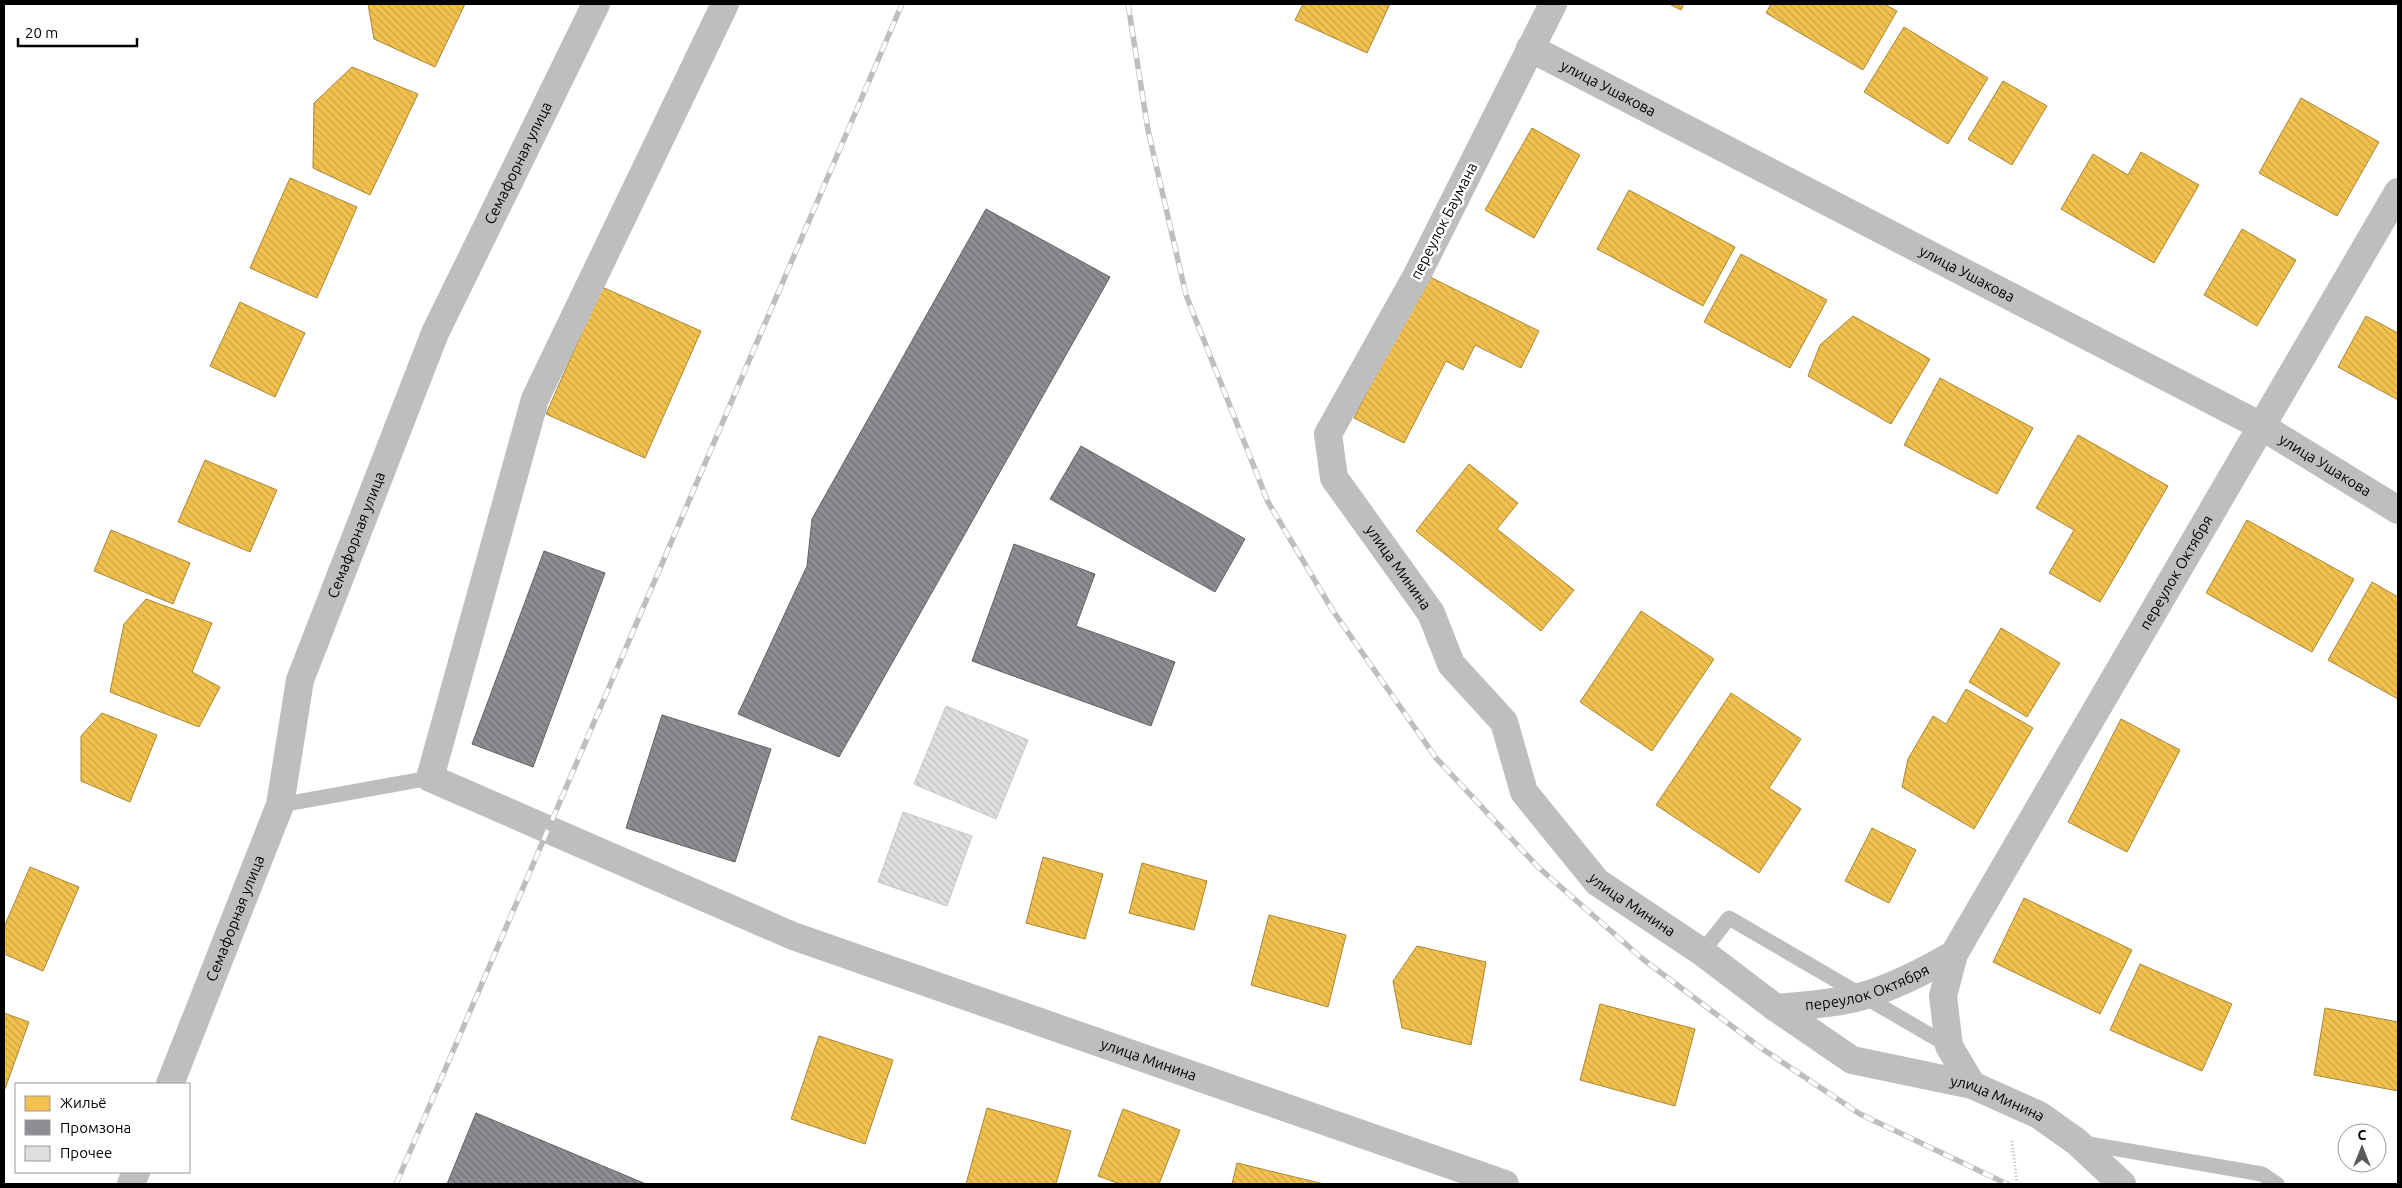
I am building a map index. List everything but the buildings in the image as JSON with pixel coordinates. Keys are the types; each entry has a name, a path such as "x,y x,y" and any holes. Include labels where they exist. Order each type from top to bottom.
{"street":[{"name":"Семафорная улица","path":"170,1083 280,806 300,680 431,342 596,4"},
{"path":"430,778 535,399 724,4"},
{"name":"переулок Баумана","path":"1328,434 1417,275 1553,4"},
{"name":"улица Ушакова","path":"1530,48 2261,426 2398,510"},
{"name":"переулок Октября","path":"1972,1085 1949,1046 1943,996 1954,954 2398,192"},
{"name":"улица Минина","path":"1328,434 1334,478 1431,613 1451,664 1504,722 1524,792 1596,882 1702,952 1776,1008 1852,1060 1972,1085 2038,1115 2077,1142 2122,1184"},
{"name":"улица Минина","path":"430,778 793,936 1505,1184"},
{"name":"переулок Октября","path":"1776,1008 1863,996 1913,977 1954,954"}],"lane":[{"path":"280,806 430,778"},
{"path":"1702,952 1730,918 1949,1046"},
{"path":"2077,1142 2262,1174 2277,1184"}],"railway":[{"path":"396,1184 902,4"},
{"path":"1128,4 1148,130 1186,295 1268,502 1333,611 1436,758 1538,867 1644,960 1761,1048 1860,1114 2007,1184"}]}
